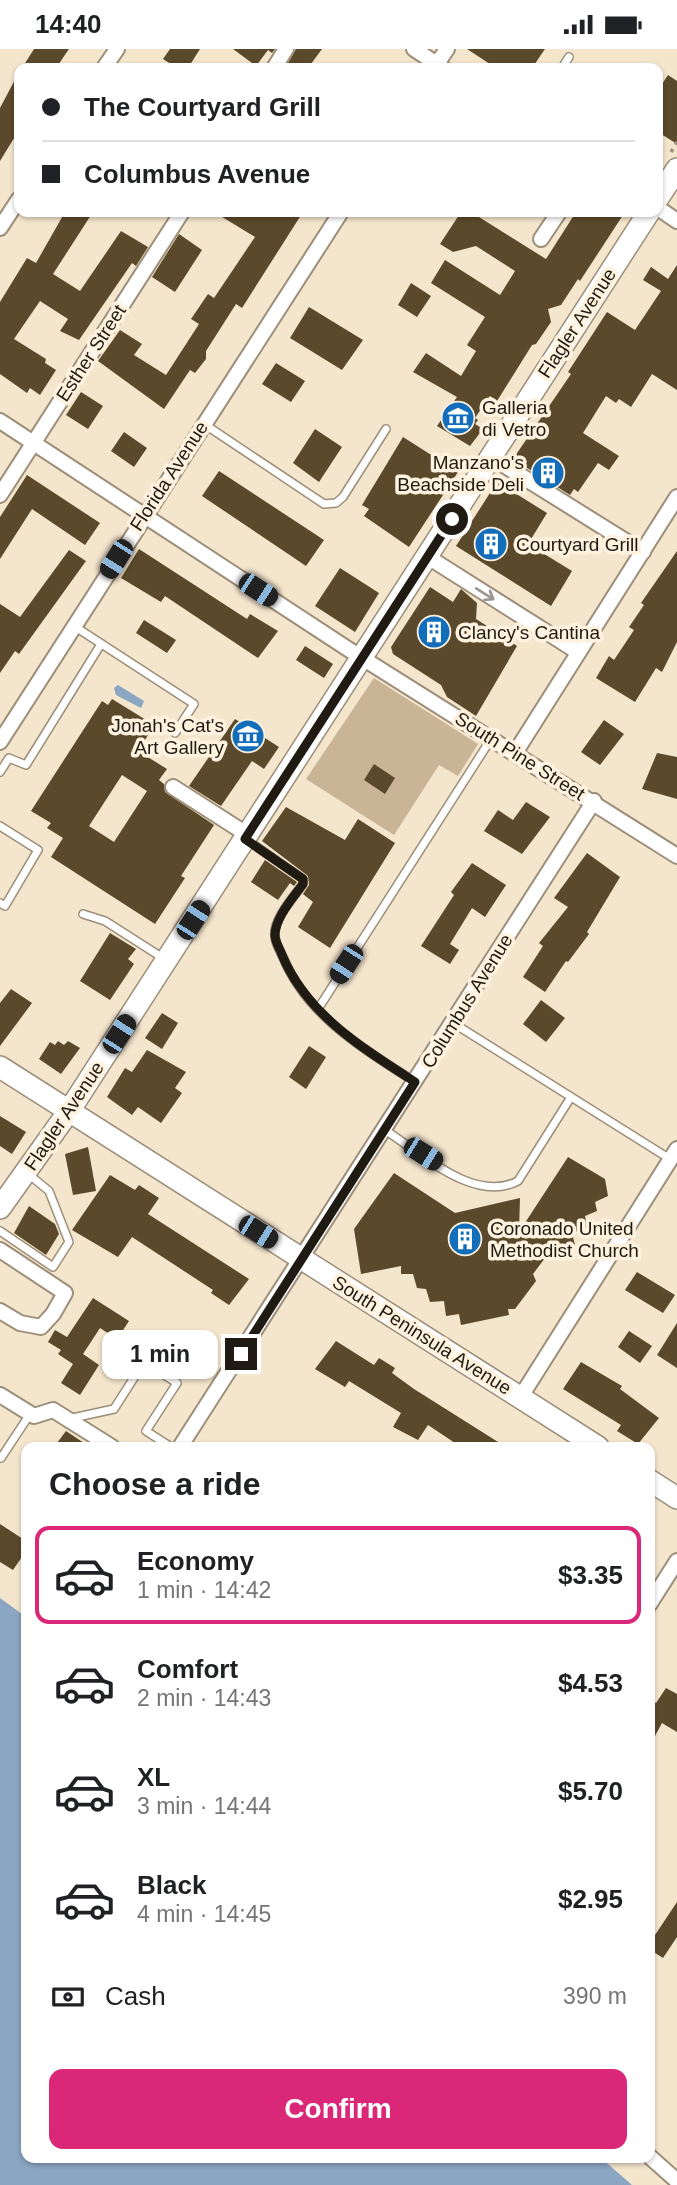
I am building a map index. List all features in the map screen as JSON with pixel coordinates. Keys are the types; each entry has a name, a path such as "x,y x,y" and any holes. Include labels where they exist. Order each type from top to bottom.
{"street":[{"path":"414,49 433,63"},
{"path":"663,190 677,169"},
{"path":"0,228 14,207"},
{"name":"Esther Street","path":"0,495 178,217"},
{"name":"Florida Avenue","path":"0,742 338,217"},
{"path":"541,239 556,217"},
{"name":"Flagler Avenue","path":"0,1208 69,1111 646,217"},
{"name":"South Pine Street","path":"0,421 363,658 677,855"},
{"path":"491,457 643,552"},
{"path":"514,753 677,497"},
{"path":"428,557 578,652"},
{"path":"173,787 247,837"},
{"name":"Columbus Avenue","path":"183,1442 303,1260 594,801"},
{"name":"South Peninsula Avenue","path":"0,1067 590,1442"},
{"path":"520,1398 674,1154"},
{"path":"0,1250 65,1293 53,1314 41,1327 20,1323 0,1311"},
{"path":"0,1395 34,1416 53,1410 103,1442"},
{"path":"655,1484 677,1498"},
{"path":"655,1596 677,1561"},
{"path":"655,2161 677,2181"}],"lane":[{"path":"565,63 569,57"},
{"path":"203,424 324,504 336,503 343,497 386,429"},
{"path":"74,626 194,704 176,733"},
{"path":"0,772 9,758 26,765 101,644"},
{"path":"318,1009 491,739"},
{"path":"0,826 38,850 5,906 0,903"},
{"path":"247,837 303,879 303,884 277,922 275,937 289,971 318,1009 346,1038 415,1082"},
{"path":"83,914 105,921 167,960"},
{"path":"453,1023 571,1097 674,1154"},
{"path":"385,1130 460,1178 480,1186 505,1188 518,1181 571,1097"},
{"path":"0,1231 53,1267 69,1242 49,1191 27,1172"},
{"path":"68,1419 114,1409 144,1362 177,1383 146,1431 162,1442"},
{"path":"1,1458 30,1414"}],"shaded area":[{"path":"374,678 478,744 458,776 439,765 394,835 306,779"}],"water":[{"path":"118,685 144,701 141,708 116,695 114,688"},
{"path":"0,1598 21,1613 21,2163 607,2163 632,2185 0,2185"}],"building":[{"path":"34,49 69,49 59,63 25,63"},
{"path":"170,49 200,49 191,63 169,63 163,59"},
{"path":"233,49 275,49 272,53 268,50 258,63 252,63"},
{"path":"296,49 322,49 312,63 288,63"},
{"path":"467,49 545,49 535,63 488,63"},
{"path":"668,75 677,81 677,144 663,135 663,82"},
{"path":"14,81 14,138 0,161 0,108"},
{"path":"62,217 90,217 53,274 80,291 121,231 148,247 136,266 132,263 79,340 60,331 68,319 40,301 14,339 46,359 45,363 56,370 40,395 30,388 27,393 0,374 0,302 27,258 36,263"},
{"path":"222,217 300,217 242,308 236,304 206,351 206,359 195,373 190,370 164,409 98,361 120,330 142,344 134,355 166,375 199,324 191,319 208,294 214,298 255,237"},
{"path":"458,217 479,217 546,259 573,217 622,217 561,305 548,309 551,322 536,344 532,345 497,401 490,396 475,418 478,420 475,424 483,429 470,446 437,426 457,397 413,372 426,353 461,376 476,351 467,345 485,317 431,283 445,260 500,295 515,271 476,246 453,252 440,244"},
{"path":"179,234 202,250 175,292 152,277"},
{"path":"677,265 677,390 652,374 631,407 619,399 616,403 606,396 583,433 619,456 609,470 598,463 578,492 574,489 570,495 513,459 571,374 568,372 607,312 635,330 661,291 643,280 651,267 668,279"},
{"path":"411,283 431,296 417,317 398,305"},
{"path":"309,307 363,340 342,370 290,338"},
{"path":"276,363 305,381 291,402 262,384"},
{"path":"81,392 103,406 88,429 66,415"},
{"path":"315,429 342,447 319,482 293,463"},
{"path":"124,432 147,448 134,467 111,451"},
{"path":"403,437 458,472 409,547 364,516 369,509 362,505"},
{"path":"219,471 324,540 306,566 202,496"},
{"path":"27,475 100,523 85,545 32,509 0,559 0,517"},
{"path":"497,482 547,513 528,544 572,571 551,606 456,546"},
{"path":"139,549 247,619 250,614 278,631 258,658 165,596 161,602 121,578"},
{"path":"69,550 86,561 19,654 15,651 0,673 0,604 20,617"},
{"path":"677,551 677,642 662,672 656,668 635,702 596,678 609,656 614,660 634,630 629,627 644,605 641,603"},
{"path":"340,568 379,593 355,632 315,606"},
{"path":"430,587 453,602 461,589 477,603 476,619 498,633 502,628 515,636 511,642 517,646 476,716 447,697 441,685 393,654 391,647"},
{"path":"144,620 176,640 167,653 136,633"},
{"path":"305,646 333,664 324,678 296,660"},
{"path":"112,699 151,723 146,730 150,732 138,751 167,769 159,780 164,784 165,792 214,825 181,876 185,878 155,924 51,857 63,838 47,828 51,823 31,811 102,701 108,705","holes":["122,775 147,791 114,842 89,826"]},
{"path":"235,719 279,747 264,769 252,761 221,806 189,786"},
{"path":"604,720 624,734 600,765 581,752"},
{"path":"657,753 677,757 677,799 642,789"},
{"path":"374,764 395,778 385,794 364,780"},
{"path":"526,802 550,817 522,854 484,831 498,810 513,820"},
{"path":"286,807 345,840 358,819 395,843 330,948 298,927 313,902 303,894 309,885 308,876 262,841"},
{"path":"587,853 620,877 587,932 589,934 545,992 523,977 543,946 539,943 568,907 554,898"},
{"path":"265,860 297,882 294,886 290,883 278,900 251,882"},
{"path":"472,863 506,885 485,917 472,908 450,944 459,950 450,964 421,946 454,895 451,892"},
{"path":"110,933 136,949 128,959 134,964 110,1000 80,981"},
{"path":"11,989 32,1003 0,1046 0,1003"},
{"path":"541,1000 565,1018 546,1042 523,1024"},
{"path":"162,1013 178,1023 162,1049 145,1038"},
{"path":"58,1041 64,1045 68,1041 80,1048 61,1074 39,1059 50,1042 55,1045"},
{"path":"309,1046 326,1057 306,1089 289,1077"},
{"path":"147,1050 186,1072 175,1088 182,1093 161,1123 138,1107 132,1115 107,1097 125,1068 132,1072"},
{"path":"0,1116 26,1132 12,1154 0,1146"},
{"path":"88,1147 96,1191 73,1195 65,1154"},
{"name":"Coronado United Methodist Church","path":"568,1157 605,1179 608,1196 595,1202 597,1211 585,1216 587,1227 572,1233 575,1245 552,1249 533,1274 536,1281 515,1309 508,1309 509,1315 461,1325 459,1314 446,1316 444,1301 430,1302 426,1289 417,1288 413,1274 401,1274 401,1266 361,1274 354,1229 394,1173 455,1213 520,1198 519,1232"},
{"path":"110,1175 135,1190 139,1185 159,1198 148,1214 249,1279 229,1305 211,1293 213,1290 132,1237 118,1257 72,1230"},
{"path":"29,1206 55,1224 59,1234 46,1255 14,1233"},
{"path":"637,1272 675,1295 663,1313 625,1290"},
{"path":"93,1298 129,1321 117,1339 100,1328 83,1354 99,1365 80,1395 61,1383 73,1364 58,1354 61,1350 48,1342 55,1330 67,1337"},
{"path":"677,1323 677,1368 657,1355"},
{"path":"629,1331 652,1346 640,1363 618,1347"},
{"path":"336,1341 374,1365 379,1358 395,1368 392,1373 414,1389 498,1442 454,1442 428,1425 418,1440 393,1427 401,1413 349,1381 345,1387 315,1369"},
{"path":"581,1362 622,1386 620,1389 659,1418 640,1442 635,1442 617,1431 621,1425 563,1389"},
{"path":"66,1431 82,1442 58,1442"},
{"path":"0,1524 21,1538 21,1558 13,1570 0,1562"},
{"path":"666,1688 677,1694 677,1732 662,1723 655,1736 656,1703"},
{"path":"677,1902 677,1937 663,1958 655,1953 655,1935"}],"place":[{"name":"Galleria di Vetro","path":"458,418"},
{"name":"Manzano's Beachside Deli","path":"548,473"},
{"name":"Courtyard Grill","path":"491,544"},
{"name":"Clancy's Cantina","path":"434,632"},
{"name":"Jonah's Cat's Art Gallery","path":"248,736"},
{"name":"Coronado United Methodist Church","path":"465,1239"}],"route":[{"path":"241,1354 415,1082 346,1038 318,1009 289,971 275,937 277,922 303,884 303,879 300,874 245,839 452,519"}]}
